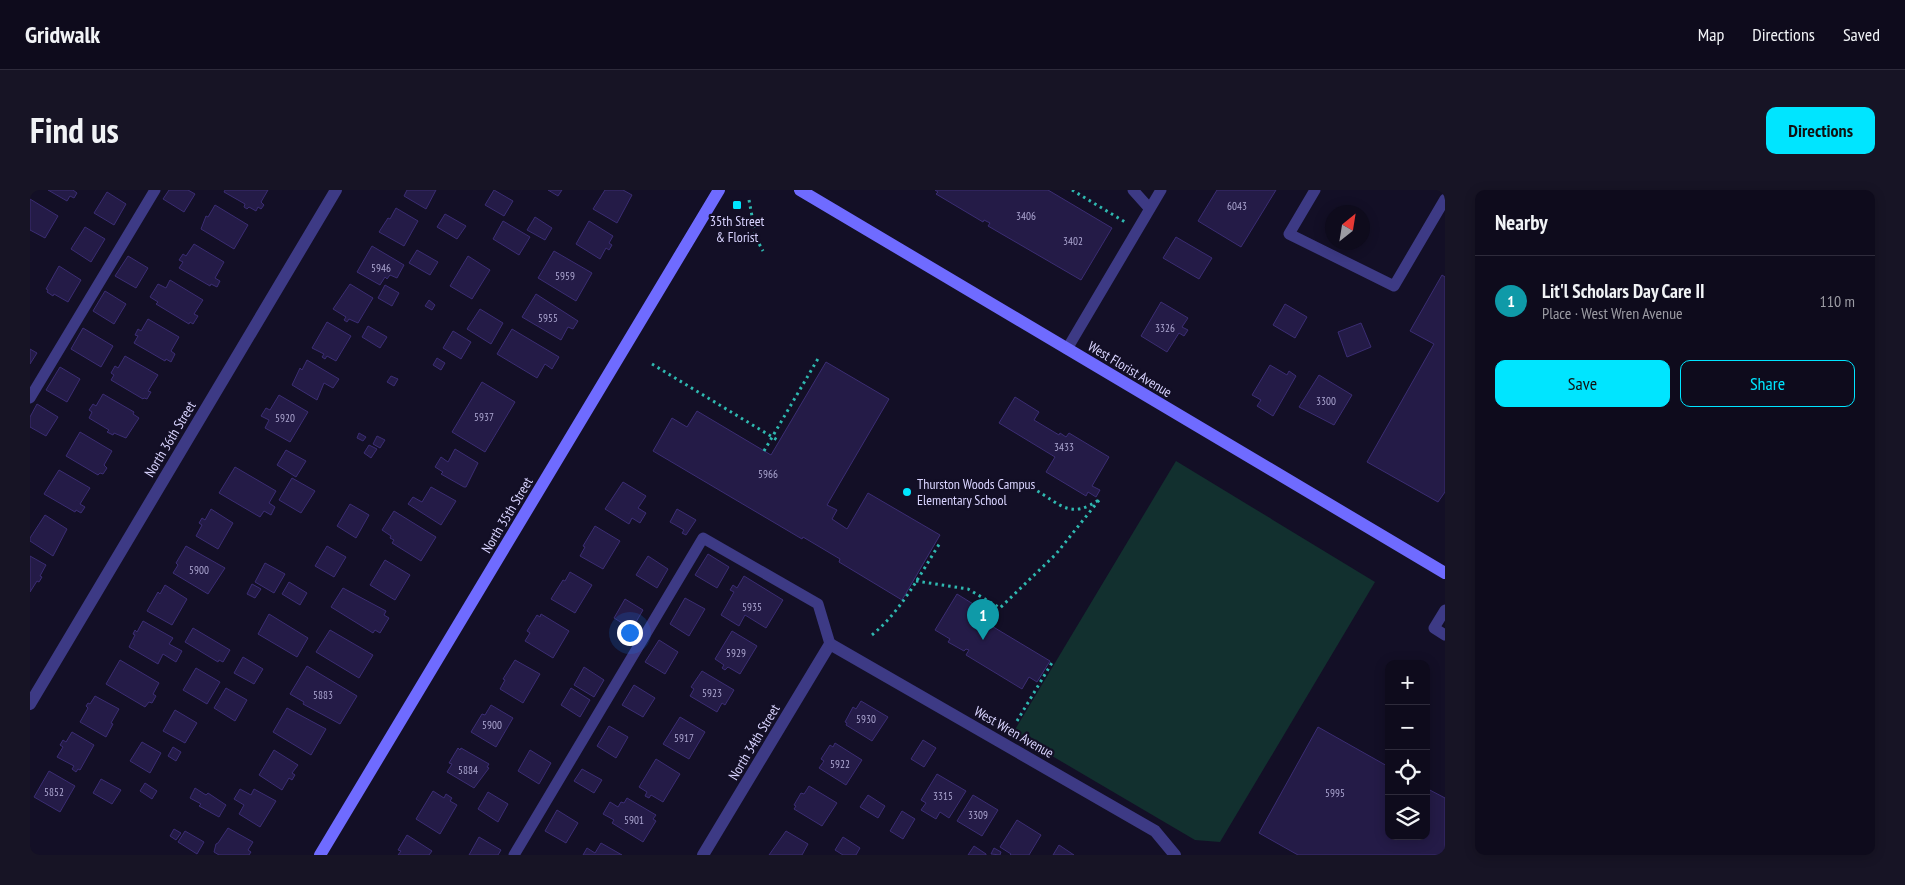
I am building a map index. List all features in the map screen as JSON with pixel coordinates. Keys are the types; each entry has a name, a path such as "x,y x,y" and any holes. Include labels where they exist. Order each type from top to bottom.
{"street":[{"name":"North 36th Street","path":"30,704 336,190"},
{"name":"North 35th Street","path":"320,855 719,190"},
{"name":"West Florist Avenue","path":"800,190 1445,574"},
{"name":"North 34th Street","path":"703,855 830,644"},
{"name":"West Wren Avenue","path":"830,644 1154,831 1176,855"}],"lane":[{"path":"30,398 155,190"},
{"path":"1133,190 1150,209"},
{"path":"1068,349 1161,190"},
{"path":"1316,190 1289,234 1394,286 1445,199"},
{"path":"514,855 703,538 818,604 830,644"},
{"path":"1445,610 1434,628 1445,635"}],"path":[{"path":"1072,190 1127,223"},
{"path":"749,200 756,238 763,251"},
{"path":"764,451 819,358"},
{"path":"652,364 779,442"},
{"path":"916,581 968,589 1000,608 1056,554 1100,499 1090,506 1075,511 1034,489"},
{"path":"872,635 888,622 902,606 940,543"},
{"path":"1017,721 1053,661"}],"green space":[{"path":"1176,461 1375,582 1220,842 1195,840 1013,733"}],"building":[{"path":"48,190 73,190 77,193 74,198 70,196 67,201"},
{"path":"169,190 188,190 195,194 184,212 163,199"},
{"path":"225,190 268,190 261,202 264,205 261,209 258,207 256,211 249,207 247,209 244,207 245,204 224,192"},
{"path":"407,190 436,190 426,209 404,196"},
{"path":"494,190 513,201 504,216 485,205"},
{"path":"548,190 562,190 558,196"},
{"path":"605,190 623,190 632,195 617,223 593,209"},
{"path":"935,190 1048,190 1112,228 1081,280 988,226 990,223 984,220 983,222 936,194 938,192"},
{"path":"1217,190 1276,190 1241,247 1198,221"},
{"path":"107,192 126,204 114,225 94,213"},
{"path":"30,199 58,216 45,238 30,230"},
{"path":"215,205 248,225 234,249 201,229 206,216 208,217"},
{"path":"396,208 418,221 404,246 379,232"},
{"path":"445,214 466,226 457,239 437,227"},
{"path":"535,217 552,228 545,240 527,230"},
{"path":"503,221 530,237 519,255 493,239"},
{"path":"589,221 613,236 609,243 612,245 609,250 606,248 600,259 576,244"},
{"path":"85,227 105,239 91,262 71,249"},
{"path":"1176,237 1212,258 1199,279 1163,258"},
{"path":"194,244 224,262 215,278 220,281 217,287 211,284 210,286 179,268 183,262 179,260 183,254 186,256"},
{"path":"372,246 404,265 397,278 390,275 387,279 385,277 380,285 357,272"},
{"path":"417,250 438,262 430,275 409,263"},
{"path":"554,251 592,273 576,301 538,278"},
{"path":"128,256 148,268 136,288 115,276"},
{"path":"468,256 490,270 472,299 450,286"},
{"path":"59,266 81,280 68,302 54,294 53,296 46,289"},
{"path":"1442,275 1445,277 1445,492 1438,502 1367,462 1434,344 1410,331"},
{"path":"170,280 203,300 194,314 198,316 193,324 190,322 189,324 156,304 158,302 150,297 158,284 166,288"},
{"path":"350,284 373,298 358,323 349,319 347,322 344,320 346,317 333,309"},
{"path":"385,285 399,293 392,306 378,298"},
{"path":"105,291 126,304 114,324 93,311"},
{"path":"536,294 578,321 573,329 568,327 561,340 522,317"},
{"path":"429,300 435,305 432,310 425,306"},
{"path":"1161,302 1188,318 1182,327 1188,330 1184,336 1179,333 1167,352 1141,336"},
{"path":"1285,304 1307,317 1295,338 1273,325"},
{"path":"480,309 503,323 491,344 467,329"},
{"path":"148,319 179,337 171,351 175,354 171,362 166,359 165,361 134,343 138,336 135,335 138,329 141,331"},
{"path":"327,322 351,336 336,361 327,356 325,359 322,357 324,354 312,348"},
{"path":"1361,323 1371,347 1347,357 1338,332"},
{"path":"368,326 387,337 380,348 362,337"},
{"path":"83,328 113,346 101,367 71,349"},
{"path":"512,329 559,357 552,369 545,364 537,378 497,354"},
{"path":"453,331 471,342 461,359 443,348"},
{"path":"30,349 37,353 30,364"},
{"path":"125,356 158,375 148,391 151,392 147,399 143,399 111,380 114,375 111,373 115,366 118,368"},
{"path":"437,358 445,363 441,370 433,365"},
{"path":"307,360 339,379 333,388 324,383 317,400 292,385 300,368 302,370"},
{"path":"826,362 889,399 827,505 837,510 832,519 847,529 868,493 940,535 902,600 839,562 840,559 803,537 802,539 653,451 672,418 687,427 697,411 771,455"},
{"path":"1270,365 1287,375 1289,371 1296,376 1273,416 1257,406 1261,400 1252,395"},
{"path":"60,367 80,379 67,402 46,390"},
{"path":"1319,375 1352,395 1334,425 1299,407"},
{"path":"391,376 398,379 394,386 387,382"},
{"path":"482,382 515,402 485,452 452,432"},
{"path":"103,394 134,412 133,414 139,418 126,438 107,432 109,430 89,418 92,412 89,410 93,404 96,406"},
{"path":"279,395 308,412 290,442 265,428 269,420 261,416 266,408 270,410"},
{"path":"1015,397 1039,412 1034,420 1059,435 1060,433 1066,437 1069,433 1109,457 1092,486 1100,490 1096,497 1088,492 1086,496 1046,472 1055,457 999,423"},
{"path":"37,404 58,417 46,436 30,427 30,417"},
{"path":"80,432 112,451 104,465 107,468 103,474 100,473 98,475 66,456"},
{"path":"359,433 366,437 363,441 357,438"},
{"path":"377,436 385,440 380,448 373,444"},
{"path":"369,445 377,449 371,458 364,453"},
{"path":"455,449 478,463 466,487 441,474 443,472 435,467 441,457 448,462"},
{"path":"286,450 306,461 296,477 277,465"},
{"path":"235,467 276,491 269,503 275,507 271,515 264,511 260,517 219,493"},
{"path":"59,470 90,488 80,504 85,507 81,513 76,510 75,512 44,494"},
{"path":"292,478 315,491 301,513 279,500"},
{"path":"623,482 646,496 638,508 646,513 640,523 632,518 629,524 605,509"},
{"path":"431,487 456,501 441,525 408,504 413,497 422,502"},
{"path":"350,504 369,515 356,538 337,526"},
{"path":"211,509 233,523 218,549 196,536 202,525 199,523 202,518 205,520"},
{"path":"677,509 696,520 686,535 682,533 684,530 670,522"},
{"path":"394,511 436,537 421,561 392,543 394,540 390,538 391,536 382,530"},
{"path":"45,515 67,529 53,556 30,541"},
{"path":"595,526 620,541 603,569 580,556 585,547 583,546"},
{"path":"186,546 225,568 208,594 173,573 178,565 176,563"},
{"path":"327,546 346,557 334,577 315,566"},
{"path":"708,554 729,567 717,588 695,575"},
{"path":"30,556 46,565 40,576 42,577 30,592"},
{"path":"648,556 668,569 657,588 636,575"},
{"path":"385,560 410,575 395,600 370,585"},
{"path":"265,563 285,574 274,593 255,582"},
{"path":"570,572 592,585 575,613 551,599"},
{"path":"744,576 783,600 766,628 745,615 739,626 721,615 734,592 730,590 733,585 737,588"},
{"path":"289,582 307,593 300,605 282,594"},
{"path":"252,584 261,589 255,598 247,594"},
{"path":"165,585 187,599 172,625 147,611 158,592 160,594"},
{"path":"343,588 386,611 384,615 389,618 380,633 375,630 373,633 331,607"},
{"path":"957,594 978,607 981,602 998,612 990,625 1050,661 1037,682 1029,677 1022,689 966,655 969,650 966,649 964,651 948,642 950,639 935,630"},
{"path":"685,598 705,609 689,636 670,624"},
{"path":"625,599 643,610 632,629 614,618"},
{"path":"269,614 308,638 297,657 258,634"},
{"path":"541,614 569,631 553,658 525,641 530,633 527,631 537,615 540,617"},
{"path":"143,621 173,638 169,644 182,651 176,662 163,654 158,664 129,647 135,635 133,634 135,630 137,632"},
{"path":"193,628 230,650 223,662 219,660 218,662 185,642"},
{"path":"330,630 373,655 359,678 316,652"},
{"path":"732,631 757,646 740,674 728,667 725,670 722,668 724,665 715,659"},
{"path":"659,640 678,652 665,674 645,662"},
{"path":"243,657 263,669 254,684 234,673"},
{"path":"120,660 159,683 153,694 156,696 152,703 149,702 145,707 106,684"},
{"path":"515,660 540,674 523,703 500,689 505,680 503,679"},
{"path":"307,666 357,696 340,724 303,704 304,702 290,694"},
{"path":"584,667 604,680 594,697 574,685"},
{"path":"196,668 220,682 207,704 183,690"},
{"path":"702,671 734,690 725,705 722,703 717,712 690,696 694,689 691,687"},
{"path":"634,685 655,698 643,717 622,705"},
{"path":"226,688 247,700 235,721 214,708"},
{"path":"571,688 590,700 580,717 561,705"},
{"path":"95,696 119,709 106,737 80,722 88,708 86,706 88,703 90,704"},
{"path":"861,701 888,717 872,741 846,725 847,723 845,722 853,707 856,709"},
{"path":"491,705 513,718 496,747 471,732 482,714 485,715"},
{"path":"287,708 326,729 311,755 273,732"},
{"path":"175,710 197,723 185,743 163,731"},
{"path":"680,717 705,732 689,759 663,744"},
{"path":"609,726 628,737 616,758 597,746"},
{"path":"1318,727 1385,765 1385,840 1430,840 1430,790 1445,798 1445,855 1298,855 1259,833"},
{"path":"72,732 94,745 80,770 78,769 76,772 72,769 74,766 57,757 63,747 60,745 63,740 66,742"},
{"path":"923,740 936,748 924,767 911,759"},
{"path":"142,742 161,753 150,773 130,761"},
{"path":"835,743 862,760 846,785 819,768 824,761 821,759 830,745 833,747"},
{"path":"173,747 181,752 176,761 168,756"},
{"path":"458,748 489,764 487,767 489,768 474,788 447,772 452,764 449,763"},
{"path":"274,750 298,765 292,773 295,775 292,780 289,778 282,790 259,775"},
{"path":"530,750 551,763 539,784 518,771"},
{"path":"656,759 680,774 663,802 651,795 649,798 645,796 647,792 639,787"},
{"path":"582,769 602,780 594,793 574,781"},
{"path":"49,771 75,786 60,812 34,797"},
{"path":"937,774 966,791 949,818 940,812 936,819 921,810 926,803 921,800"},
{"path":"101,779 121,790 112,804 93,793"},
{"path":"145,783 157,791 152,799 140,791"},
{"path":"809,786 837,803 822,826 794,809 796,806 794,805 801,793 804,794"},
{"path":"195,788 206,795 208,793 226,805 219,817 199,806 201,804 190,798"},
{"path":"240,789 251,795 254,789 276,801 260,827 239,814 244,805 234,799"},
{"path":"433,791 444,798 446,794 452,798 450,801 457,805 440,834 416,819"},
{"path":"488,792 508,804 498,822 478,809"},
{"path":"868,795 885,806 878,818 860,807"},
{"path":"973,795 998,810 982,836 957,821"},
{"path":"627,798 656,815 653,819 656,821 643,842 612,823 614,820 603,814 610,802 618,807"},
{"path":"557,810 578,823 566,843 545,831"},
{"path":"902,811 915,819 903,839 890,831"},
{"path":"1017,820 1041,835 1029,855 1010,855 1000,847"},
{"path":"228,828 253,842 248,850 251,852 249,855 219,855 214,852 216,844"},
{"path":"174,829 181,833 176,840 170,836"},
{"path":"185,831 204,842 197,854 178,842"},
{"path":"786,831 808,844 802,855 769,855"},
{"path":"407,835 432,851 429,855 398,855 401,851 398,850"},
{"path":"479,837 501,850 498,855 469,855"},
{"path":"843,837 860,848 856,855 843,855 835,850"},
{"path":"601,843 622,855 583,855 587,848 595,853"},
{"path":"1059,845 1074,855 1053,855"},
{"path":"974,846 986,854 986,855 968,855"},
{"path":"994,848 1001,852 1000,855 991,854"}],"place":[{"name":"35th Street & Florist","path":"737,205"},
{"name":"Thurston Woods Campus Elementary School","path":"907,492"},
{"name":"Lit'l Scholars Day Care II","path":"983,640"}]}
